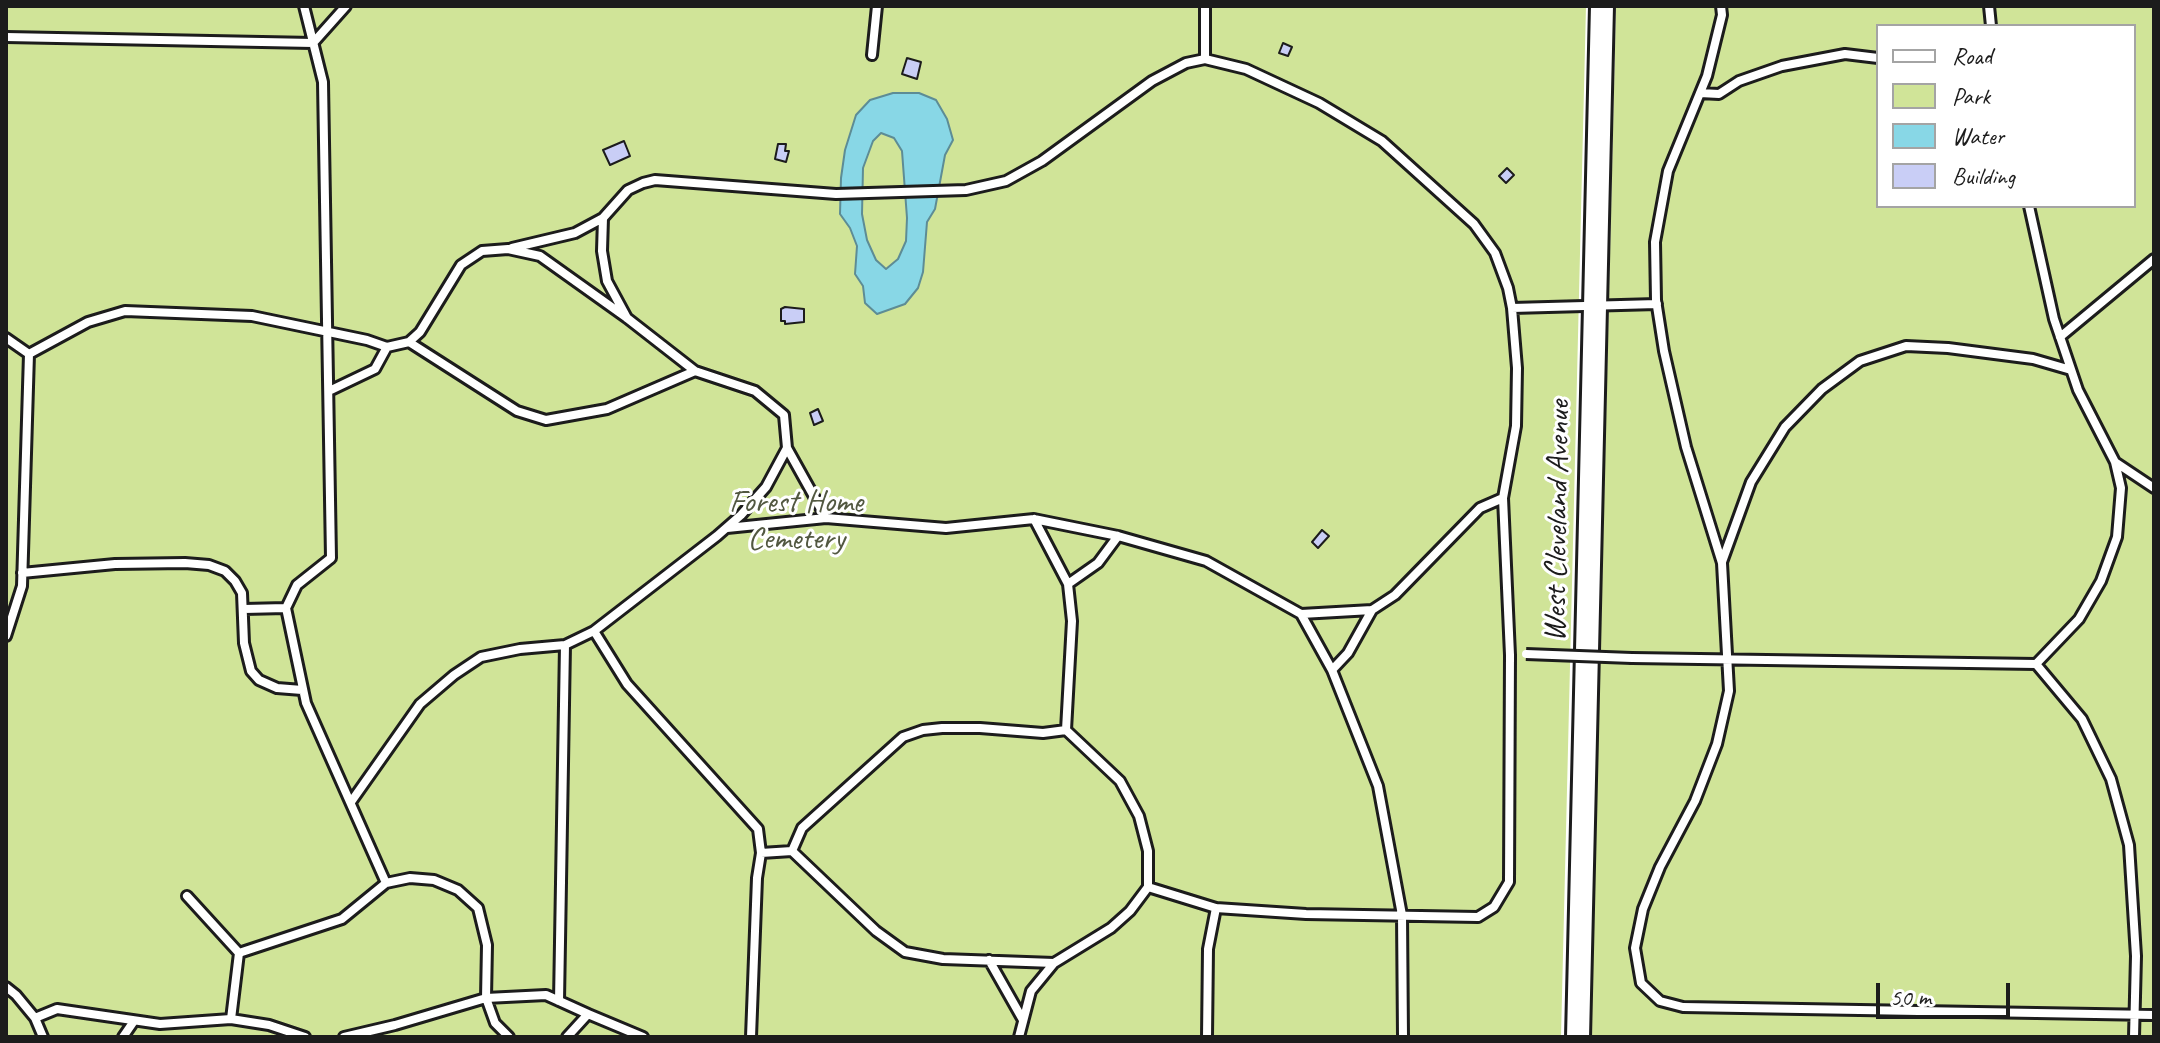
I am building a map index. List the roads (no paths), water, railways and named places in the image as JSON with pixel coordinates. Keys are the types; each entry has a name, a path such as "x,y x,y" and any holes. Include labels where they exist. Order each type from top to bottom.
{"street":[{"name":"West Cleveland Avenue","path":"1578,1037 1602,6"}],"lane":[{"path":"304,6 323,82 331,558 297,585 286,608 302,690 386,883"},
{"path":"6,37 313,43 346,6"},
{"path":"872,55 877,6"},
{"path":"1205,6 1205,59"},
{"path":"1721,6 1722,15 1707,76 1668,171 1655,242 1657,304 1664,351 1686,447 1722,563 1729,691 1717,744 1695,801 1660,867 1643,909 1635,948 1641,983 1660,1001 1683,1007 2154,1015"},
{"path":"1700,93 1719,94 1739,81 1782,66 1845,54 1876,58"},
{"path":"29,354 88,322 125,311 252,316 387,347 409,342 420,332 461,265 482,251 508,249 575,233 603,218 628,190 655,180 836,194 966,190 1006,181 1042,161 1152,81 1186,63 1205,59 1246,69 1319,103 1382,141 1474,224 1495,253 1508,288 1517,368 1516,426 1503,498 1510,655 1509,882 1494,907 1478,917 1306,914 1216,908 1148,887"},
{"path":"1510,655 2036,664 2079,619 2101,581 2117,537 2121,488 2115,462 2078,390 2060,337 2029,208"},
{"path":"603,218 602,251 607,281 627,318"},
{"path":"508,249 540,256 695,371 755,391 784,415 787,448 826,518"},
{"path":"2060,337 2154,259"},
{"path":"1512,308 1657,304"},
{"path":"6,338 29,354"},
{"path":"409,342 517,411 546,420 607,409 695,371"},
{"path":"1722,563 1751,482 1785,427 1822,389 1860,361 1906,346 2033,359 2071,370"},
{"path":"329,391 375,369 387,347"},
{"path":"6,636 22,586 29,354"},
{"path":"351,802 420,704 454,675 481,657 520,649 565,645 594,631 726,528 766,487 787,448"},
{"path":"2115,462 2154,488"},
{"path":"1332,670 1348,653 1372,610 1395,595 1480,508 1503,498"},
{"path":"726,528 826,518 946,528 1034,519 1118,536 1206,561 1301,614 1332,670 1378,786 1402,915 1403,1037"},
{"path":"1019,1037 1031,991 1054,963 1111,928 1130,911 1148,887 1148,851 1139,816 1120,781 1066,730 1072,621 1068,584 1034,519"},
{"path":"1068,584 1098,563 1118,536"},
{"path":"22,573 115,564 185,563 209,565 225,571 242,593 244,643 251,671 259,680 277,688 302,690"},
{"path":"244,609 286,608"},
{"path":"1301,614 1372,610"},
{"path":"594,631 627,684 758,829 761,853 757,878 751,1037"},
{"path":"559,1001 565,645"},
{"path":"2036,664 2082,719 2111,779 2129,845 2136,956 2134,1037"},
{"path":"792,851 802,828 903,737 942,728 1043,733 1066,730"},
{"path":"761,853 792,851 866,922 905,952 943,959 1054,963"},
{"path":"239,953 342,919 386,883 410,878 434,880 458,890 478,908 487,945 486,998 495,1023 509,1037"},
{"path":"187,896 239,953 231,1019"},
{"path":"1207,1037 1208,949 1216,908"},
{"path":"989,960 1023,1020"},
{"path":"6,987 35,1018 43,1037"},
{"path":"344,1037 486,998 546,995 643,1037"},
{"path":"35,1018 57,1009 160,1024 231,1019 269,1025 305,1037"},
{"path":"567,1037 588,1014"},
{"path":"123,1037 134,1021"}],"water":[{"path":"893,93 919,93 936,100 947,119 953,140 945,155 935,209 927,222 923,272 918,288 905,304 877,314 865,303 863,286 855,274 857,246 840,214 845,150 856,115 870,100","holes":["881,133 894,138 902,151 906,241 898,259 886,269 876,260 867,240 862,214 863,168 873,141"]}],"park label":[{"name":"Forest Home Cemetery","path":"796,522"}]}
